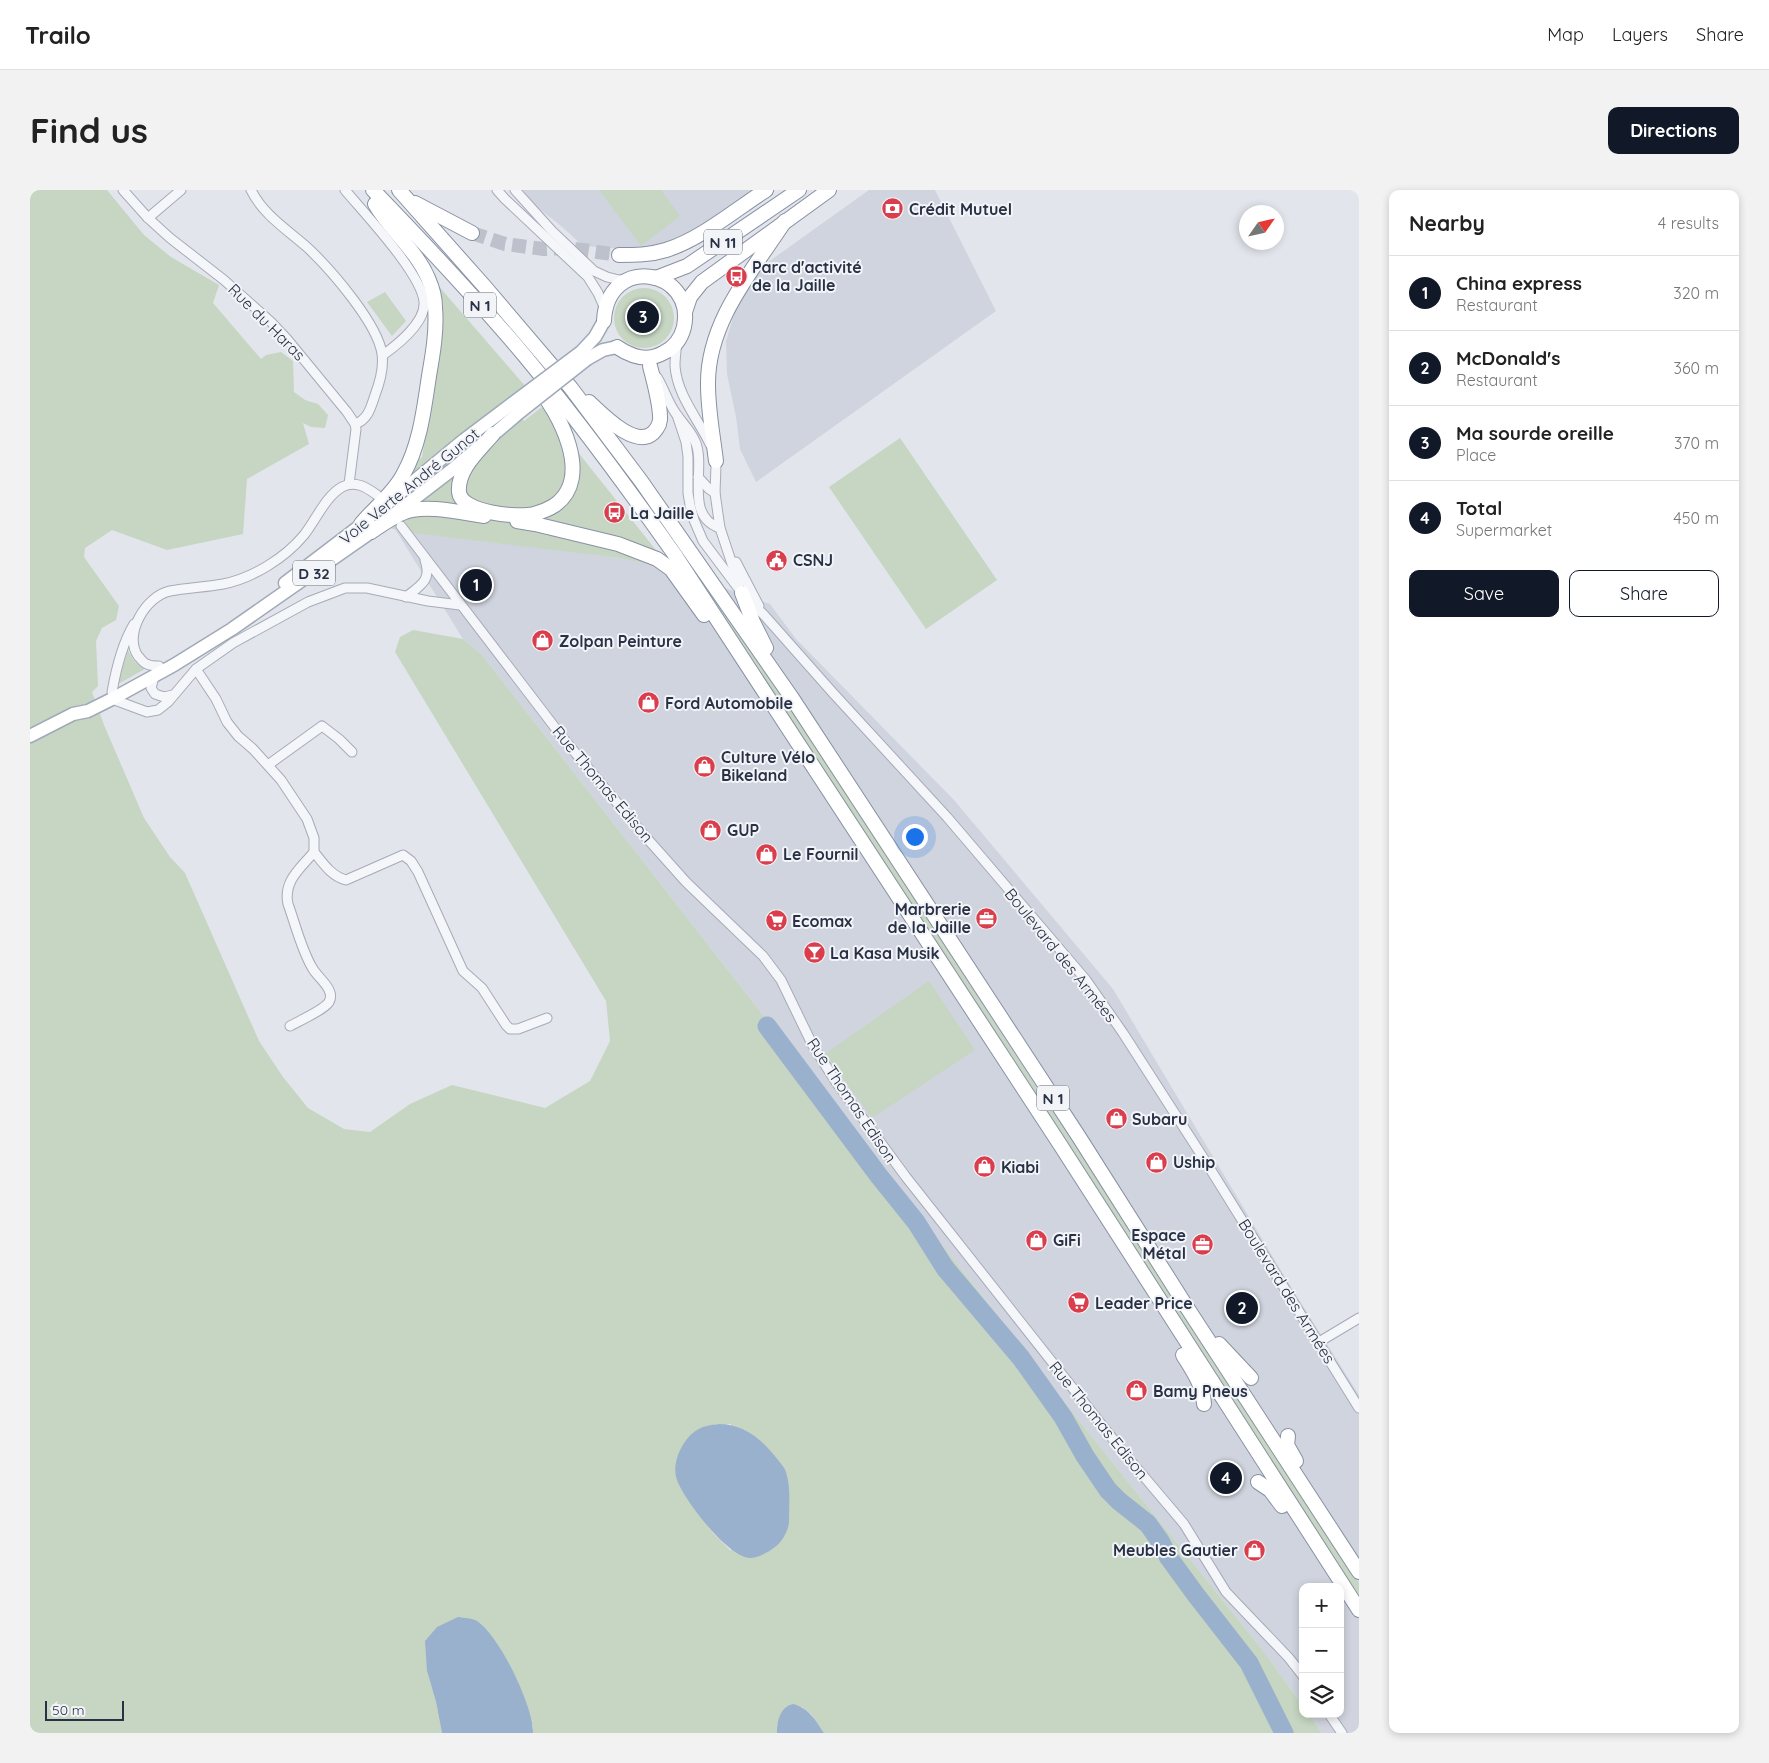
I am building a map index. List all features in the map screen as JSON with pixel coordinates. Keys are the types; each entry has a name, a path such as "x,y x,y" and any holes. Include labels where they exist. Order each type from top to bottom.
{"highway":[{"path":"362,190 374,197 512,354 546,397 559,418 569,443 572,462 571,479 567,492 556,504 546,510 533,514 516,515 483,510 464,502 459,494 460,479 471,460 493,434"},
{"path":"619,255 642,255 676,246 696,236 766,190"},
{"name":"N 11","path":"656,278 687,266 799,190"},
{"name":"N 11","path":"685,312 690,297 702,282 829,190"},
{"path":"403,194 472,233"},
{"name":"N 1","path":"403,194 571,388 641,481 792,698 1358,1570"},
{"path":"366,528 406,471 415,448 424,409 436,324 433,293 427,276 374,197"},
{"name":"N 1","path":"374,197 467,290 524,355 625,484 675,555 1062,1146 1359,1610"},
{"path":"716,461 708,384 710,365 718,333 738,290 785,221"},
{"path":"604,315 612,292 619,284 629,279 645,276 656,278 666,282 676,290 682,300 685,312 682,334 669,350 648,362"},
{"path":"617,347 648,362"},
{"path":"571,388 618,427 630,434 644,437 654,432 660,417 648,362"},
{"path":"366,528 413,509 430,508 535,524 618,544 657,559 671,569 728,649 774,707"},
{"path":"742,593 753,622 792,698"},
{"path":"1133,1259 1156,1310 1200,1382 1204,1394 1204,1404"},
{"path":"1188,1310 1251,1378"},
{"path":"1288,1436 1289,1450 1358,1570"},
{"path":"1258,1482 1270,1490 1341,1582"}],"main road":[{"name":"Voie Verte André Gunot","path":"584,356 595,337 604,315"},
{"name":"Voie Verte André Gunot","path":"30,736 73,714 88,711 112,695 186,654 269,604 366,528 464,440 517,407 584,356 617,347"},
{"name":"Voie Verte André Gunot","path":"366,528 453,469 493,434 517,407"}],"street":[{"name":"Rue du Haras","path":"124,190 148,218 170,238 224,280 271,322 292,345 355,424"},
{"path":"251,190 263,209 310,250 346,290 380,343 383,355 382,376 369,412 362,421 355,424 355,440 348,484"},
{"path":"345,190 410,270 421,288 424,304 421,316 398,345 383,355"},
{"path":"497,190 588,277 598,293 604,315"},
{"path":"515,190 552,231 594,271 619,280 629,279"},
{"path":"148,218 178,191"},
{"path":"677,342 675,367 686,401 710,444 716,461 715,492 720,528 742,593"},
{"path":"648,362 678,418 695,440 698,449 698,492 702,514 710,525 720,528"},
{"name":"Boulevard des Armées","path":"678,418 686,442 688,493 694,520 703,541 742,593 947,817 1086,980 1134,1050 1359,1408"},
{"path":"698,477 709,489 715,492"},
{"path":"376,495 360,484 348,484 340,488 329,499 294,546 264,568 224,584 164,592 151,601 132,625 127,636 116,671 112,695 147,712 153,712 162,707 196,669 233,643 308,602 345,588 367,588 435,602 460,605"},
{"name":"Rue Thomas Edison","path":"401,526 563,738 644,835 686,882 763,956 780,980 812,1044 836,1082 906,1177 1124,1453 1184,1524 1226,1592 1289,1658 1301,1673"},
{"name":"Boulevard des Armées","path":"724,540 764,615"},
{"path":"406,596 423,583 427,575 423,555"},
{"path":"140,616 134,639 134,647 142,661 156,671 151,688 155,694 173,695"},
{"path":"196,669 216,699 227,722 281,780 307,819 314,838 314,852 288,884 286,894 310,964 329,989 331,995 330,1001 325,1006 290,1026"},
{"path":"268,765 322,726 352,752"},
{"path":"314,852 338,878 346,880 403,855 411,861 418,872 463,972 482,988 506,1025 510,1029 518,1028 547,1018"},
{"path":"1319,1342 1359,1318"},
{"path":"1332,1718 1342,1733"}],"shaded area":[{"path":"515,190 756,190 694,231 665,245 639,250 583,246 560,225"},
{"path":"869,190 935,190 996,311 756,482 740,449 736,417 727,374 726,341 738,301 764,265"},
{"path":"395,529 620,558 671,569 770,604 796,639 954,800 1113,989 1286,1279 1359,1395 1359,1733 1322,1733 1312,1718 1344,1718 1344,1583 1299,1583 1299,1700 1264,1652 1081,1423 482,655 463,639"}],"green space":[{"path":"30,190 107,190 144,235 171,257 219,285 213,303 261,359 266,355 281,352 293,361 294,392 305,400 318,404 328,415 325,428 311,427 303,423 309,444 247,479 243,534 167,550 112,530 85,548 84,557 119,606 116,620 102,628 96,641 98,686 92,692 104,725 144,818 170,857 185,873 259,1041 283,1077 308,1108 344,1129 370,1132 410,1104 452,1085 545,1108 590,1081 610,1041 606,1001 395,652 400,637 413,630 463,639 482,655 1081,1423 1264,1652 1299,1700 1299,1718 1312,1718 1322,1733 824,1733 811,1714 802,1707 777,1725 777,1733 533,1733 533,1725 427,1671 442,1733 30,1733","holes":["719,1424 731,1424 731,1551 713,1533 691,1503 705,1427"]},
{"path":"599,190 661,190 680,216 641,246"},
{"path":"436,283 526,387 403,485 413,465 422,457 443,331 442,303"},
{"path":"638,288 650,288 661,293 669,301 674,312 672,330 661,343 650,348 638,348 627,343 619,335 614,324 614,312 619,301 627,293"},
{"path":"385,292 406,321 392,336 367,302"},
{"path":"500,319 570,395 609,446 749,645 1359,1584 1359,1597 839,795"},
{"path":"511,406 524,421 542,407 671,569 620,558 414,533 361,524"},
{"path":"900,438 997,580 926,629 829,487"},
{"path":"128,650 139,666 145,669 120,683 118,682"},
{"path":"929,981 975,1050 872,1118 825,1054"}],"water":[{"path":"719,1424 745,1430 766,1446 783,1466 789,1484 789,1524 786,1532 780,1542 770,1551 751,1558 742,1556 731,1549 708,1527 688,1501 677,1480 675,1467 679,1452 687,1439 699,1429"},
{"path":"458,1617 477,1621 486,1629 505,1656 528,1706 533,1733 442,1733 427,1671 425,1641 437,1627"},
{"path":"793,1704 808,1712 824,1733 777,1733 782,1711"}],"waterway":[{"path":"767,1026 879,1176 916,1222 945,1268 1021,1358 1063,1417 1085,1456 1108,1490 1148,1524 1169,1558 1249,1663 1284,1733"}],"tunnel":[{"path":"472,233 505,244 544,249 569,248 619,255"}],"place":[{"name":"Crédit Mutuel","path":"893,209"},
{"name":"Parc d'activité de la Jaille","path":"736,276"},
{"name":"Ma sourde oreille","path":"643,317"},
{"name":"La Jaille","path":"614,513"},
{"name":"CSNJ","path":"777,560"},
{"name":"China express","path":"476,585"},
{"name":"Zolpan Peinture","path":"543,641"},
{"name":"Ford Automobile","path":"649,703"},
{"name":"Culture Vélo Bikeland","path":"705,766"},
{"name":"GUP","path":"711,830"},
{"name":"Le Fournil","path":"767,854"},
{"name":"Marbrerie de la Jaille","path":"987,918"},
{"name":"Ecomax","path":"776,921"},
{"name":"La Kasa Musik","path":"814,953"},
{"name":"Subaru","path":"1116,1119"},
{"name":"Uship","path":"1157,1162"},
{"name":"Kiabi","path":"985,1167"},
{"name":"GiFi","path":"1037,1240"},
{"name":"Espace Métal","path":"1202,1244"},
{"name":"Leader Price","path":"1079,1303"},
{"name":"McDonald's","path":"1242,1308"},
{"name":"Bamy Pneus","path":"1137,1391"},
{"name":"Total","path":"1226,1478"},
{"name":"Meubles Gautier","path":"1254,1550"}]}
